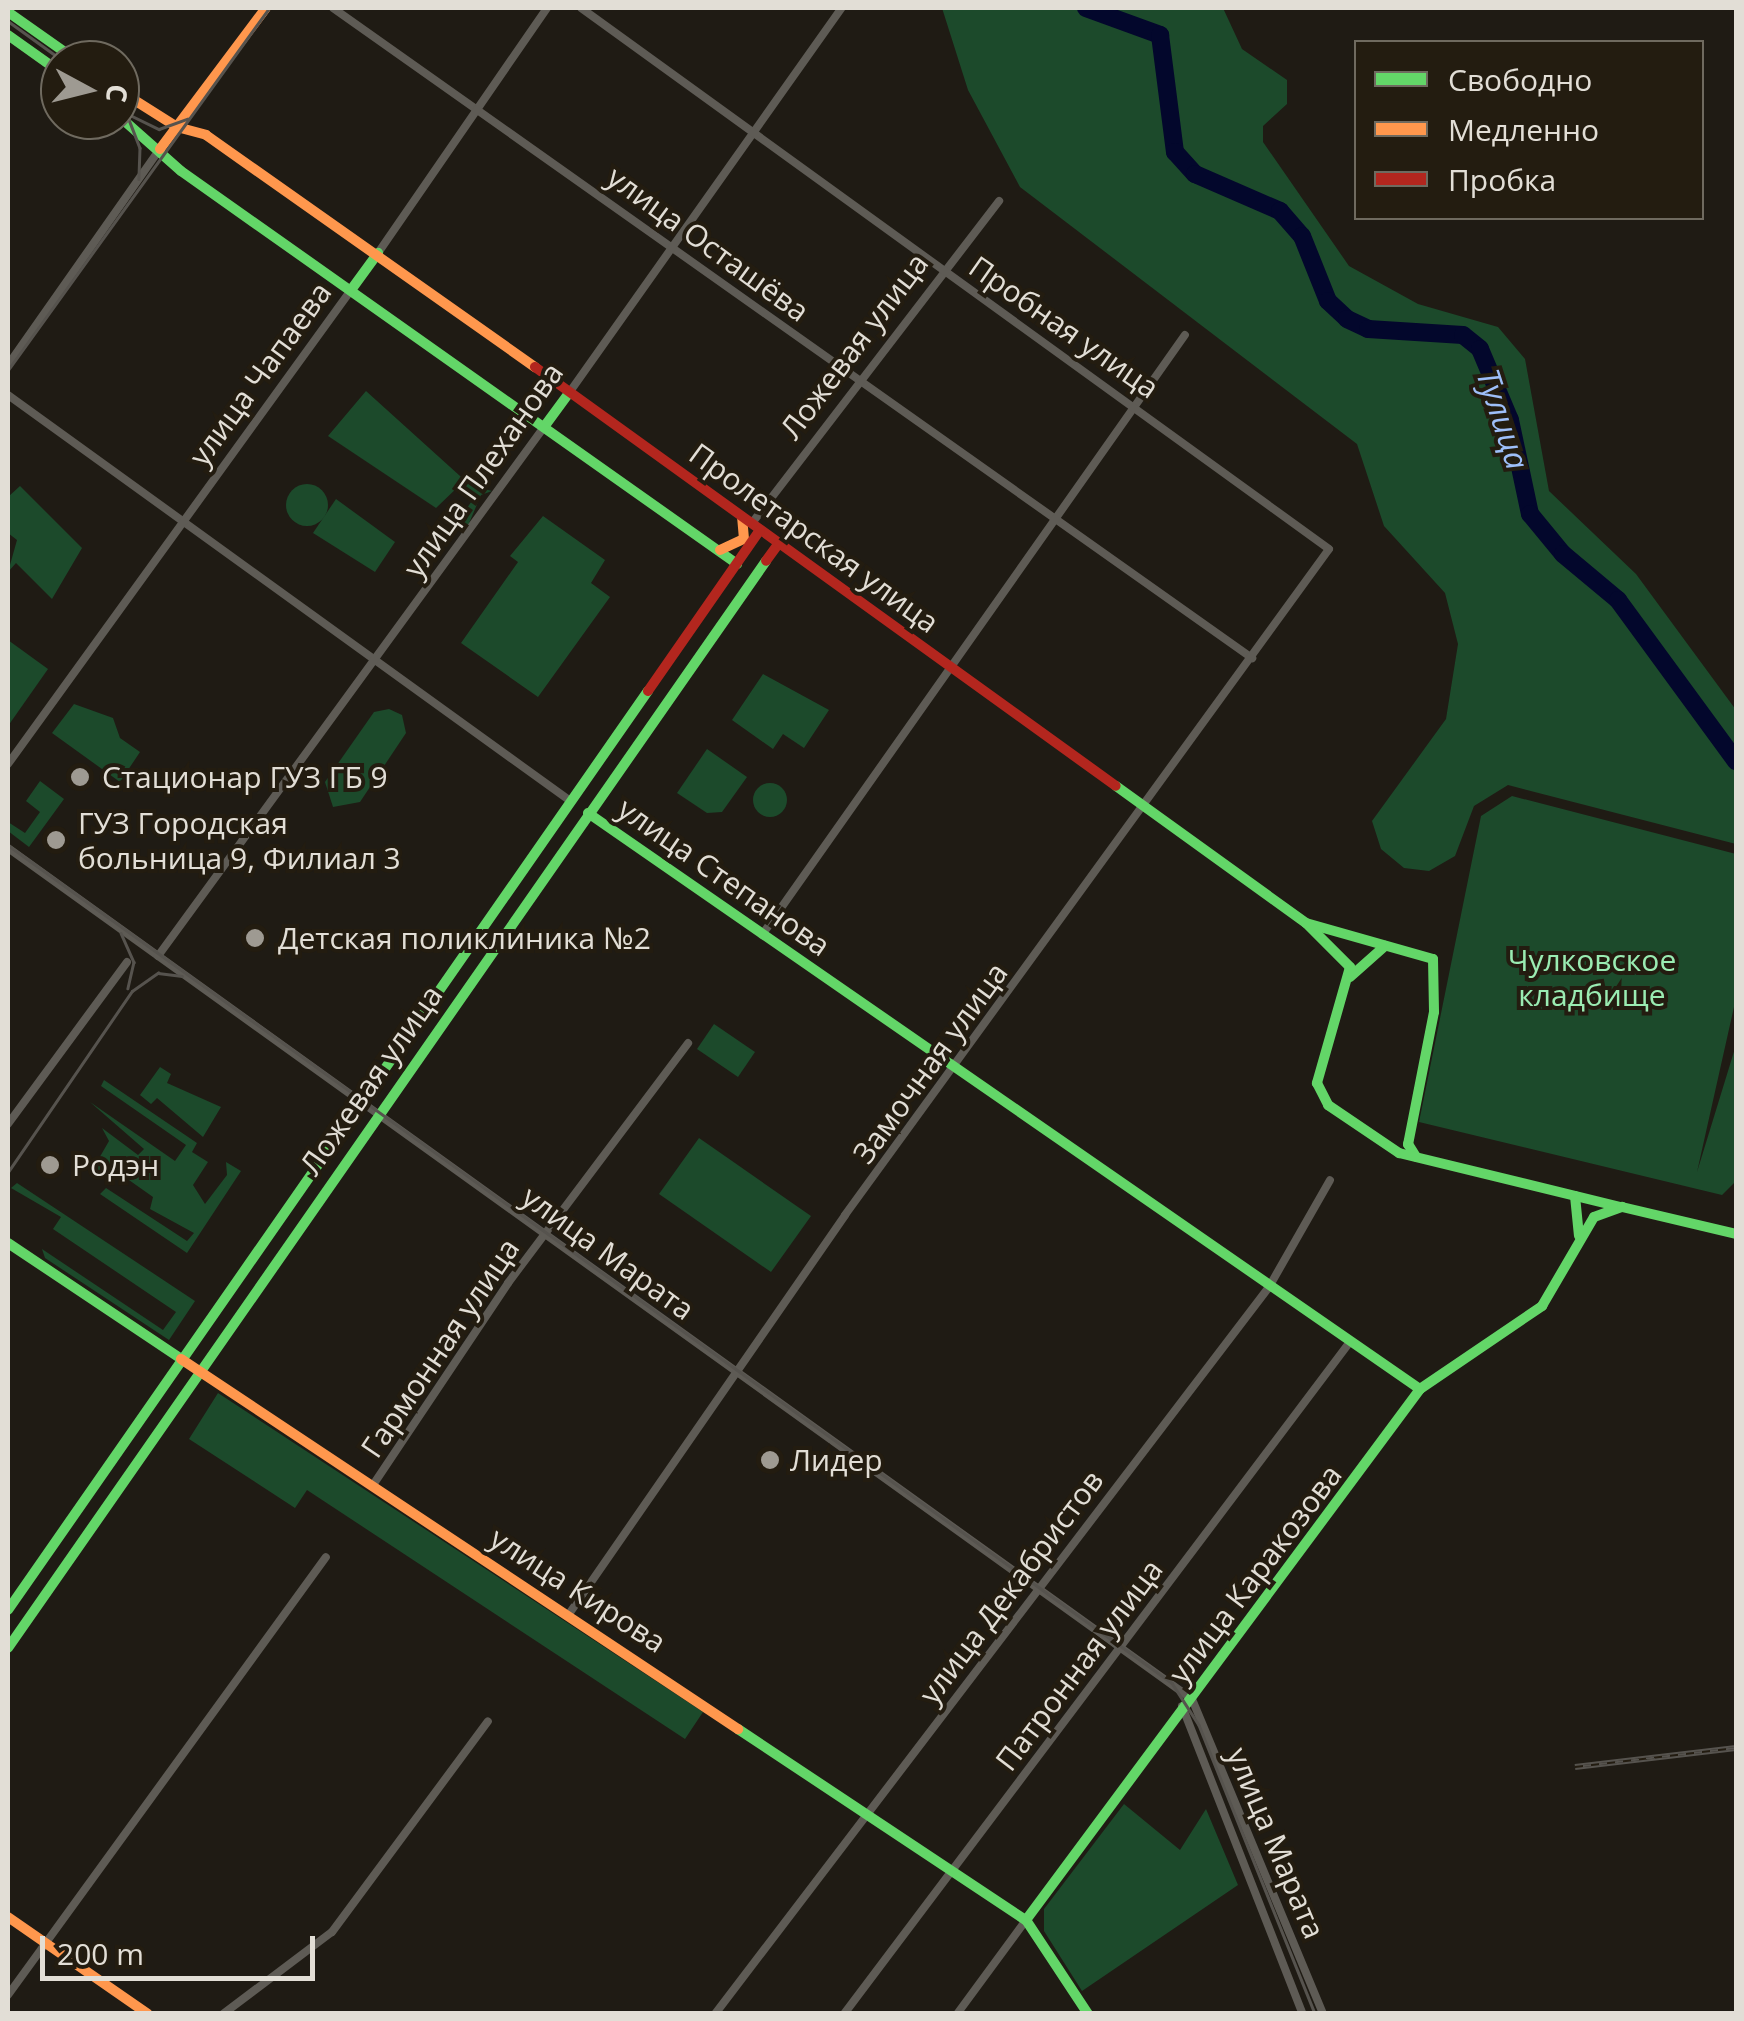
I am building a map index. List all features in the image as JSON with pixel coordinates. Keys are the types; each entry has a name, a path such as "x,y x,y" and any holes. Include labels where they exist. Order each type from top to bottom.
{"main road":[{"path":"160,150 266,8"},
{"path":"8,12 48,40"},
{"path":"8,34 40,57"},
{"name":"Пролетарская улица","path":"140,104 177,127 206,135 378,253 1306,924 1434,961 1434,1012 1408,1144 1416,1157"},
{"path":"140,134 351,290 737,564"},
{"name":"улица Чапаева","path":"351,290 378,253"},
{"name":"улица Плеханова","path":"544,427 569,393"},
{"path":"716,549 738,546 751,523"},
{"name":"Ложевая улица","path":"8,1610 737,564 751,523"},
{"name":"Ложевая улица","path":"8,1648 779,543"},
{"name":"улица Степанова","path":"569,800 955,1072 1420,1389"},
{"path":"1306,924 1345,959 1350,978"},
{"path":"1386,946 1350,978 1316,1090 1372,1137 1416,1157 1736,1234"},
{"path":"448,975 466,987"},
{"path":"1574,1196 1583,1211 1580,1236"},
{"name":"улица Каракозова","path":"1026,1920 1183,1711 1186,1698 1420,1389 1542,1306 1580,1236 1598,1214 1622,1207"},
{"name":"улица Кирова","path":"8,1243 1026,1920 1088,2014"},
{"path":"8,1916 148,2014"}],"street":[{"name":"улица Осташёва","path":"333,8 482,106 668,245 1252,658"},
{"name":"улица Чапаева","path":"378,253 547,8"},
{"name":"Пробная улица","path":"581,8 942,270 1328,542"},
{"name":"улица Плеханова","path":"569,393 668,245 842,8"},
{"path":"8,366 160,150"},
{"name":"Ложевая улица","path":"751,523 858,378 999,201"},
{"name":"улица Чапаева","path":"8,764 351,290"},
{"path":"762,934 1185,335"},
{"name":"улица Степанова","path":"8,396 569,800"},
{"name":"улица Плеханова","path":"158,956 544,427"},
{"name":"Замочная улица","path":"568,1614 1142,807 1327,556 1328,542"},
{"name":"улица Марата","path":"8,848 1186,1698 1322,2014"},
{"path":"8,1124 126,962"},
{"name":"Гармонная улица","path":"373,1486 545,1235 688,1043"},
{"name":"улица Декабристов","path":"715,2014 1268,1287 1330,1180"},
{"name":"Патронная улица","path":"844,2014 1349,1343"},
{"path":"8,1995 326,1556"},
{"name":"улица Марата","path":"1183,1711 1303,2014"},
{"path":"224,2014 332,1932 488,1721"},
{"name":"улица Каракозова","path":"957,2014 1026,1920"}],"green space":[{"path":"942,8 1223,8 1242,49 1287,80 1287,104 1263,126 1263,142 1349,266 1418,304 1498,327 1525,359 1549,491 1636,574 1736,710 1736,844 1508,785 1474,806 1455,856 1429,871 1404,868 1381,849 1372,821 1446,719 1458,644 1445,593 1384,526 1357,444 1020,187 968,90"},
{"path":"366,391 470,485 492,491 481,495 467,528 458,521 476,495 461,484 436,508 328,436"},
{"path":"307,484 322,490 328,505 322,520 307,526 292,520 286,505 292,490"},
{"path":"20,486 82,548 52,599 16,563 8,572 17,540 8,533 8,497"},
{"path":"336,499 395,542 375,572 313,533"},
{"path":"543,516 605,560 591,583 610,597 538,697 461,643 518,562 510,556"},
{"path":"8,640 48,669 8,726"},
{"path":"763,674 829,710 804,748 783,734 773,749 732,720"},
{"path":"74,704 113,718 120,738 140,752 120,782 52,733"},
{"path":"389,709 402,715 406,733 360,802 333,807 325,782 374,712"},
{"path":"707,749 747,777 722,812 707,813 677,793"},
{"path":"40,781 64,799 29,847 8,831 8,822 25,833 40,812 26,801"},
{"path":"770,783 782,788 787,800 782,812 770,817 758,812 753,800 758,788"},
{"name":"Чулковское кладбище","path":"1512,796 1736,854 1736,998 1697,1172 1736,1045 1736,1181 1722,1195 1419,1122 1481,816"},
{"path":"714,1024 755,1052 738,1077 697,1049"},
{"path":"160,1067 171,1074 167,1083 221,1107 203,1137 157,1098 151,1104 140,1095"},
{"path":"104,1080 197,1143 192,1152 208,1162 193,1185 205,1204 227,1175 226,1162 241,1171 187,1253 100,1194 106,1188 187,1241 194,1233 150,1209 153,1197 119,1173 111,1179 94,1167 109,1141 102,1128 138,1155 144,1149 90,1102 175,1161 186,1145 101,1086"},
{"path":"699,1138 811,1216 771,1272 659,1194"},
{"path":"17,1183 195,1301 169,1340 45,1258 42,1249 163,1330 176,1312 53,1229 61,1217 11,1188"},
{"path":"218,1393 703,1712 685,1739 307,1490 295,1508 189,1439"},
{"path":"1124,1804 1180,1850 1206,1809 1238,1885 1082,1991 1044,1931 1044,1909"}],"waterway":[{"name":"Тулица","path":"1086,8 1160,35 1175,152 1195,174 1280,211 1302,236 1328,301 1347,319 1368,329 1463,335 1480,349 1510,420 1530,514 1563,554 1618,600 1736,761"}],"tram line":[{"path":"8,370 269,8"},
{"path":"8,21 40,44"},
{"path":"140,120 159,129 187,119"},
{"path":"137,140 139,179"},
{"path":"8,845 1172,1683 1199,1725 1315,2014"},
{"path":"121,933 134,962 128,988"},
{"path":"8,1172 132,991 158,973 182,976"}],"railway":[{"path":"1575,1767 1736,1748"}],"traffic: fast":[{"path":"8,12 48,40"},
{"path":"8,35 40,58"},
{"path":"140,135 181,171 737,564"},
{"path":"351,290 378,253"},
{"path":"544,427 569,393"},
{"path":"8,1648 766,561"},
{"path":"8,1610 648,691"},
{"path":"1116,786 1306,923 1433,959 1434,1012 1408,1144 1416,1157"},
{"path":"588,813 1420,1389"},
{"path":"1307,924 1350,967 1317,1083 1328,1105 1399,1153 1621,1207"},
{"path":"1350,977 1385,946"},
{"path":"1575,1196 1579,1236"},
{"path":"738,1729 1026,1920 1420,1389 1542,1306 1594,1217 1622,1207 1736,1234"},
{"path":"8,1243 181,1359"},
{"path":"1026,1920 1088,2014"}],"traffic: slow":[{"path":"160,149 266,8"},
{"path":"140,104 177,127 206,135 535,367"},
{"path":"720,550 744,539 742,517"},
{"path":"181,1359 738,1729"},
{"path":"8,1917 148,2014"}],"traffic: jam":[{"path":"535,367 779,543 766,561"},
{"path":"648,691 760,530"},
{"path":"779,543 1116,786"}],"place":[{"name":"Стационар ГУЗ ГБ 9","path":"80,777"},
{"name":"ГУЗ Городская больница 9, Филиал 3","path":"56,840"},
{"name":"Детская поликлиника №2","path":"255,938"},
{"name":"Родэн","path":"50,1165"},
{"name":"Лидер","path":"770,1460"}]}
